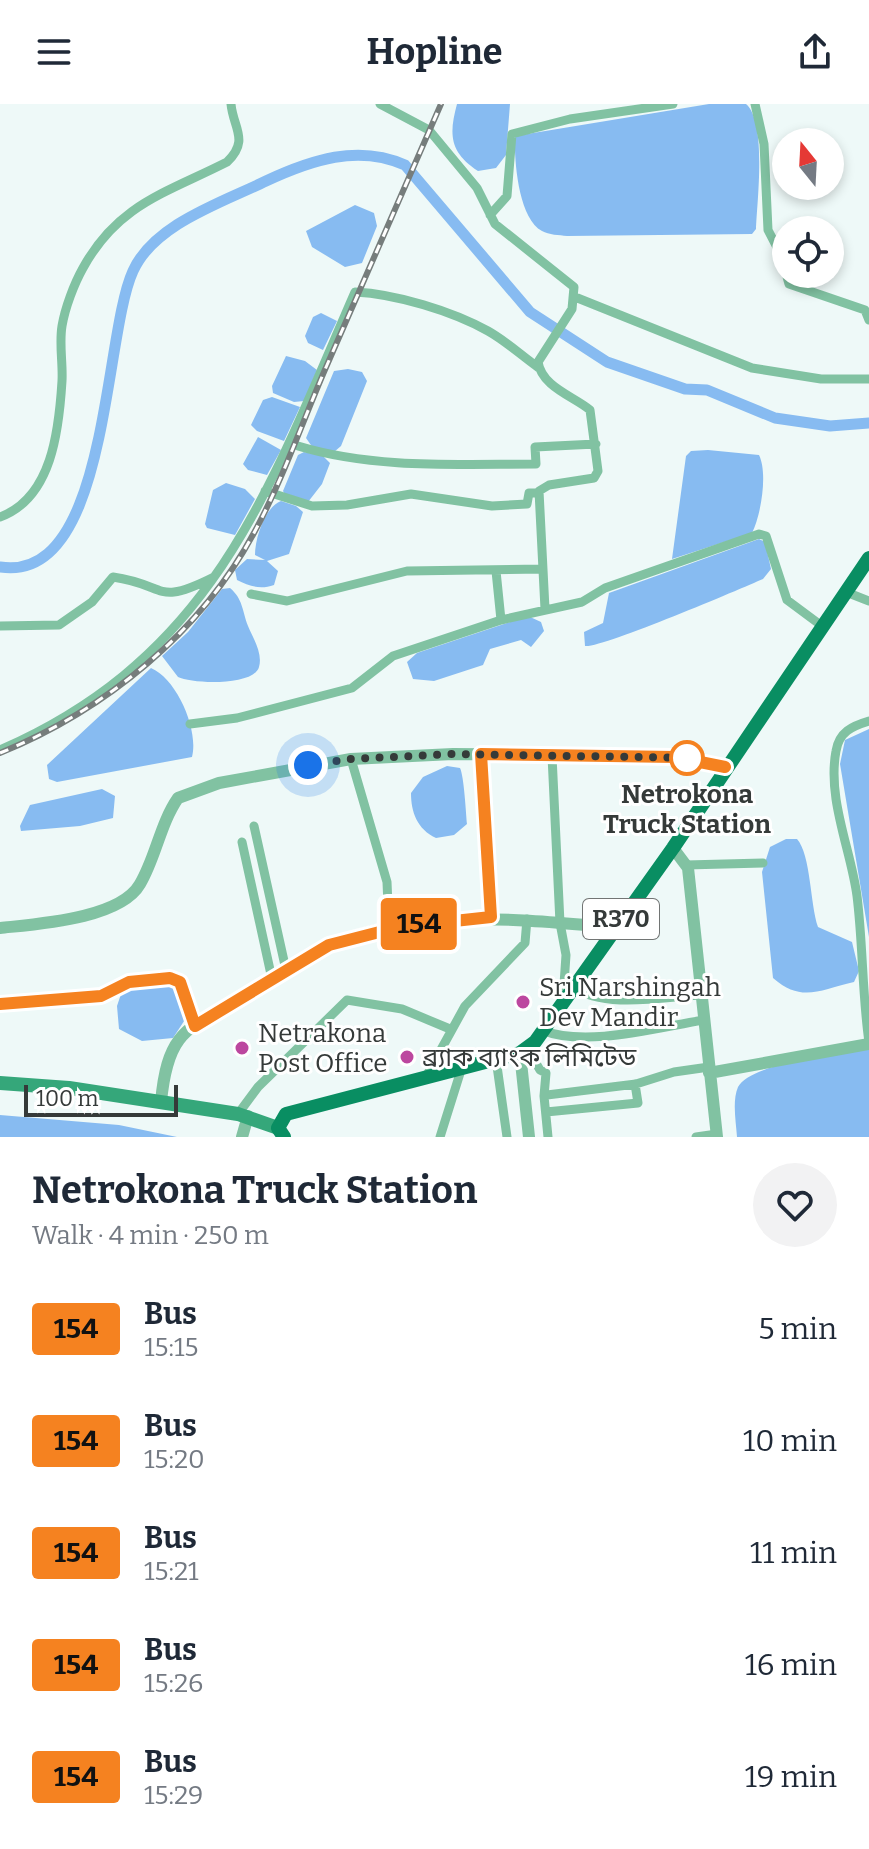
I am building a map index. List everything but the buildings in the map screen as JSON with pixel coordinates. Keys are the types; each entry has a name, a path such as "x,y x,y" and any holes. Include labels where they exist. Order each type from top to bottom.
{"main road":[{"name":"R370","path":"524,1051 673,848 869,558"},
{"path":"0,1083 69,1088 243,1115 281,1132 286,1114 524,1051"}],"street":[{"path":"0,517 19,510 38,487 48,466 62,382 61,326 82,270 103,239 150,197 217,167 237,153 240,143 231,104"},
{"path":"380,104 429,130 455,157 501,229 574,287 572,309 539,365"},
{"path":"490,215 507,196 512,134 570,119 673,104"},
{"path":"755,104 764,144 768,230 781,255 789,284 865,310 869,320"},
{"path":"0,750 49,728 116,684 159,645 218,576 265,491 355,292 395,298 490,332 539,365 569,399 590,410 598,471 594,478 544,486 539,493 545,609"},
{"path":"575,297 752,368 821,379 869,379"},
{"path":"298,446 336,457 536,464 535,447 596,444"},
{"path":"265,491 293,502 328,507 411,494 492,506 516,505 527,504 529,493 539,493"},
{"path":"190,724 237,718 352,688 393,656 501,620 582,602 605,588 759,534 766,536 772,549 787,600 822,626"},
{"path":"251,594 287,601 407,571 542,569"},
{"path":"496,571 501,620"},
{"path":"0,626 59,625 92,602 113,577 171,594 192,589 218,576"},
{"path":"846,592 869,601"},
{"path":"547,1095 635,1084 674,1072 709,1070 869,1043 865,958 834,774 841,736 847,729 869,721"},
{"path":"0,928 88,913 115,905 133,893 142,881 172,807 185,793 219,783 351,759 481,754 675,757 725,767"},
{"path":"481,754 491,917"},
{"path":"552,756 560,923 566,963 561,1003"},
{"path":"351,759 387,882 389,930"},
{"path":"254,826 286,970"},
{"path":"242,842 272,979"},
{"path":"673,848 686,865 717,1136 696,1137"},
{"path":"686,865 763,863"},
{"path":"161,1102 169,1051 195,1026 329,945 389,930 491,917 597,926 612,932"},
{"path":"427,1075 450,1029 477,992 525,943 527,919"},
{"path":"0,1004 93,997 112,992 121,984 170,978 180,982 195,1026"},
{"path":"572,987 584,995 607,998 701,995"},
{"path":"242,1137 243,1115 258,1087 347,1000 402,1009 450,1029"},
{"path":"542,1030 556,1036 621,1033 704,1020"},
{"path":"524,1051 546,1073 548,1137"},
{"path":"524,1051 529,1137"},
{"path":"496,1059 507,1137"},
{"path":"440,1137 462,1067"},
{"path":"546,1112 638,1103 635,1084"}],"water":[{"path":"457,104 510,104 506,155 496,168 478,171 461,157 452,133"},
{"path":"709,104 746,104 757,127 756,229 752,234 567,236 542,231 534,224 519,187 515,136"},
{"path":"355,205 374,213 377,226 362,263 345,267 312,247 306,231"},
{"path":"321,313 337,321 323,350 308,343 305,336 313,317"},
{"path":"286,356 305,361 317,370 304,401 294,402 273,393 272,386"},
{"path":"348,369 362,372 367,381 341,446 334,452 313,448 306,438 334,371"},
{"path":"272,397 300,407 284,441 257,431 251,425 263,400"},
{"path":"258,437 281,450 267,475 248,470 243,464"},
{"path":"691,451 759,455 763,483 755,525 752,533 672,559 686,456"},
{"path":"304,452 323,456 330,463 322,484 308,502 286,496 283,491 298,455"},
{"path":"226,483 245,489 255,499 235,535 207,528 205,524 213,490"},
{"path":"281,501 303,512 289,554 267,561 278,571 274,585 255,587 237,580 235,570 247,559 265,560 255,555 259,532 270,510"},
{"path":"759,539 765,542 771,569 763,579 642,629 585,646 584,632 603,623 609,593"},
{"path":"230,588 240,601 257,646 259,667 246,678 222,682 178,677 162,656 188,632 222,589"},
{"path":"528,616 541,622 544,631 531,647 521,640 490,649 483,665 434,681 413,679 407,662 417,653"},
{"path":"151,668 169,683 184,706 192,733 192,757 57,782 49,779 47,765"},
{"path":"869,729 869,937 840,764 845,740"},
{"path":"447,766 460,768 467,824 454,835 436,838 424,830 416,819 411,793 423,777"},
{"path":"102,789 115,796 113,818 80,826 21,831 20,826 30,805"},
{"path":"786,839 797,839 802,846 818,927 852,942 859,971 854,982 821,991 802,992 783,986 773,978 762,872 770,847"},
{"path":"147,982 178,988 188,1015 173,1038 142,1041 119,1029 117,1006 123,988"},
{"path":"869,1048 869,1137 737,1137 735,1099 738,1087 746,1079 778,1065"},
{"path":"0,1115 119,1125 177,1137 0,1137"}],"waterway":[{"path":"0,567 36,562 63,537 82,498 96,450 123,303 133,271 143,254 173,227 191,216 283,173 335,157 370,156 405,165 530,312 607,362 685,389 707,390 775,418 830,426 869,423"}],"railway":[{"path":"0,753 77,715 113,691 178,635 233,568 275,491 441,104"}],"bus line":[{"name":"154","path":"0,1004 93,997 112,992 115,987 129,982 170,978 180,982 195,1026 329,945 399,927 491,917 481,754 675,757 710,761 725,767"}],"place":[{"name":"Netrokona Truck Station","path":"687,758"},
{"name":"Sri Narshingah Dev Mandir","path":"523,1002"},
{"name":"Netrakona Post Office","path":"242,1048"},
{"name":"ব্র্যাক ব্যাংক লিমিটেড","path":"407,1057"}],"route":[{"path":"308,765 351,759 453,754 693,758 687,758"}]}
